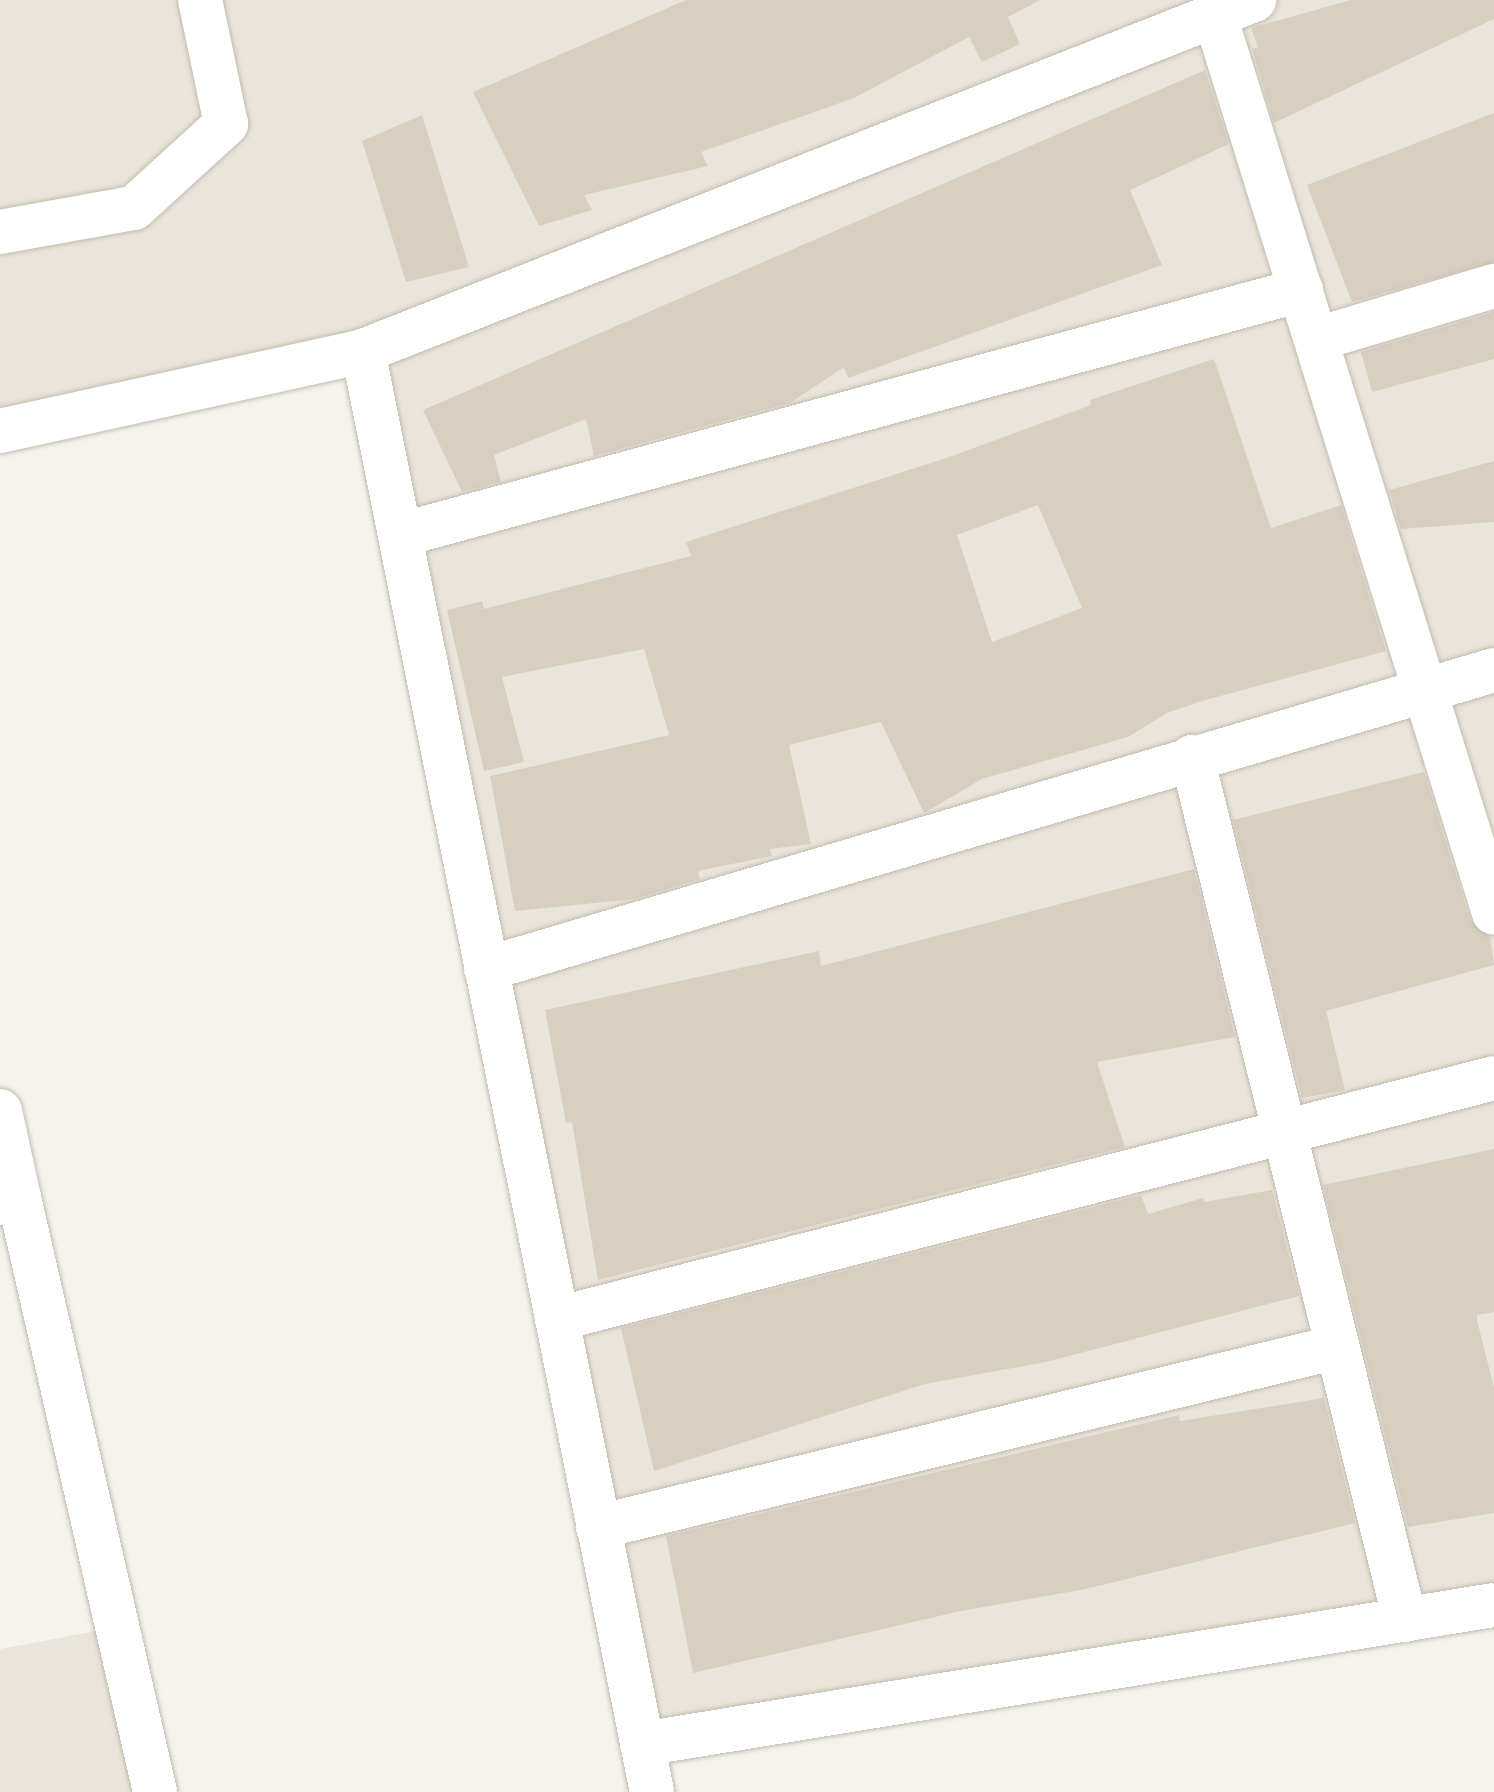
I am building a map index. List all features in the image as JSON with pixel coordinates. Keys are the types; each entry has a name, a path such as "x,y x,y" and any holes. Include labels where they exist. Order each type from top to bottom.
{"street":[{"path":"0,232 134,208 226,124 200,0"},
{"path":"0,431 363,351 1235,8 1301,290 1494,913"},
{"path":"1317,339 1494,286"},
{"path":"400,535 1301,290"},
{"path":"363,351 652,1792"},
{"path":"486,969 1424,687 1494,670"},
{"path":"1192,757 1405,1620"},
{"path":"557,1319 1494,1078"},
{"path":"0,1111 10,1200 155,1792"},
{"path":"598,1527 1337,1347"},
{"path":"642,1744 1494,1605"}],"shaded area":[{"path":"0,0 1494,0 1494,1605 642,1744 363,352 0,430"},
{"path":"118,1627 155,1792 0,1792 0,1649"}],"building":[{"path":"686,0 1040,0 1008,17 1020,44 982,62 969,37 854,98 701,152 708,166 584,195 592,210 539,226 473,92"},
{"path":"1351,0 1494,0 1494,19 1274,123 1252,49 1258,47 1251,28"},
{"path":"1205,70 1229,144 1130,190 1162,265 848,378 844,367 790,403 594,456 586,419 494,455 501,482 462,492 423,410"},
{"path":"1494,113 1494,262 1352,302 1307,185"},
{"path":"422,115 469,267 406,282 362,141"},
{"path":"1494,312 1494,359 1372,392 1361,352"},
{"path":"1214,359 1271,528 1341,505 1386,651 1167,713 1128,737 982,779 924,813 881,722 789,745 811,844 770,849 772,856 698,871 700,879 635,899 515,911 490,776 669,735 644,649 502,677 524,762 484,771 447,610 482,601 484,609 691,556 686,542 952,456 1091,405 1090,400","holes":["1038,505 1082,608 992,642 957,535"]},
{"path":"1494,461 1494,522 1401,529 1389,490"},
{"path":"1424,772 1470,920 1490,937 1494,965 1326,1011 1345,1090 1302,1098 1233,820"},
{"path":"1194,869 1235,1037 1097,1062 1125,1147 598,1280 572,1122 566,1123 545,1010 819,951 821,966"},
{"path":"1494,1149 1494,1312 1477,1315 1477,1320 1494,1388 1494,1513 1408,1527 1323,1185"},
{"path":"1272,1190 1299,1296 1046,1362 925,1384 654,1471 621,1328 1141,1195 1148,1214 1203,1198 1204,1202"},
{"path":"1324,1398 1355,1523 1086,1589 961,1611 693,1673 666,1536 1179,1415 1180,1421"}]}
